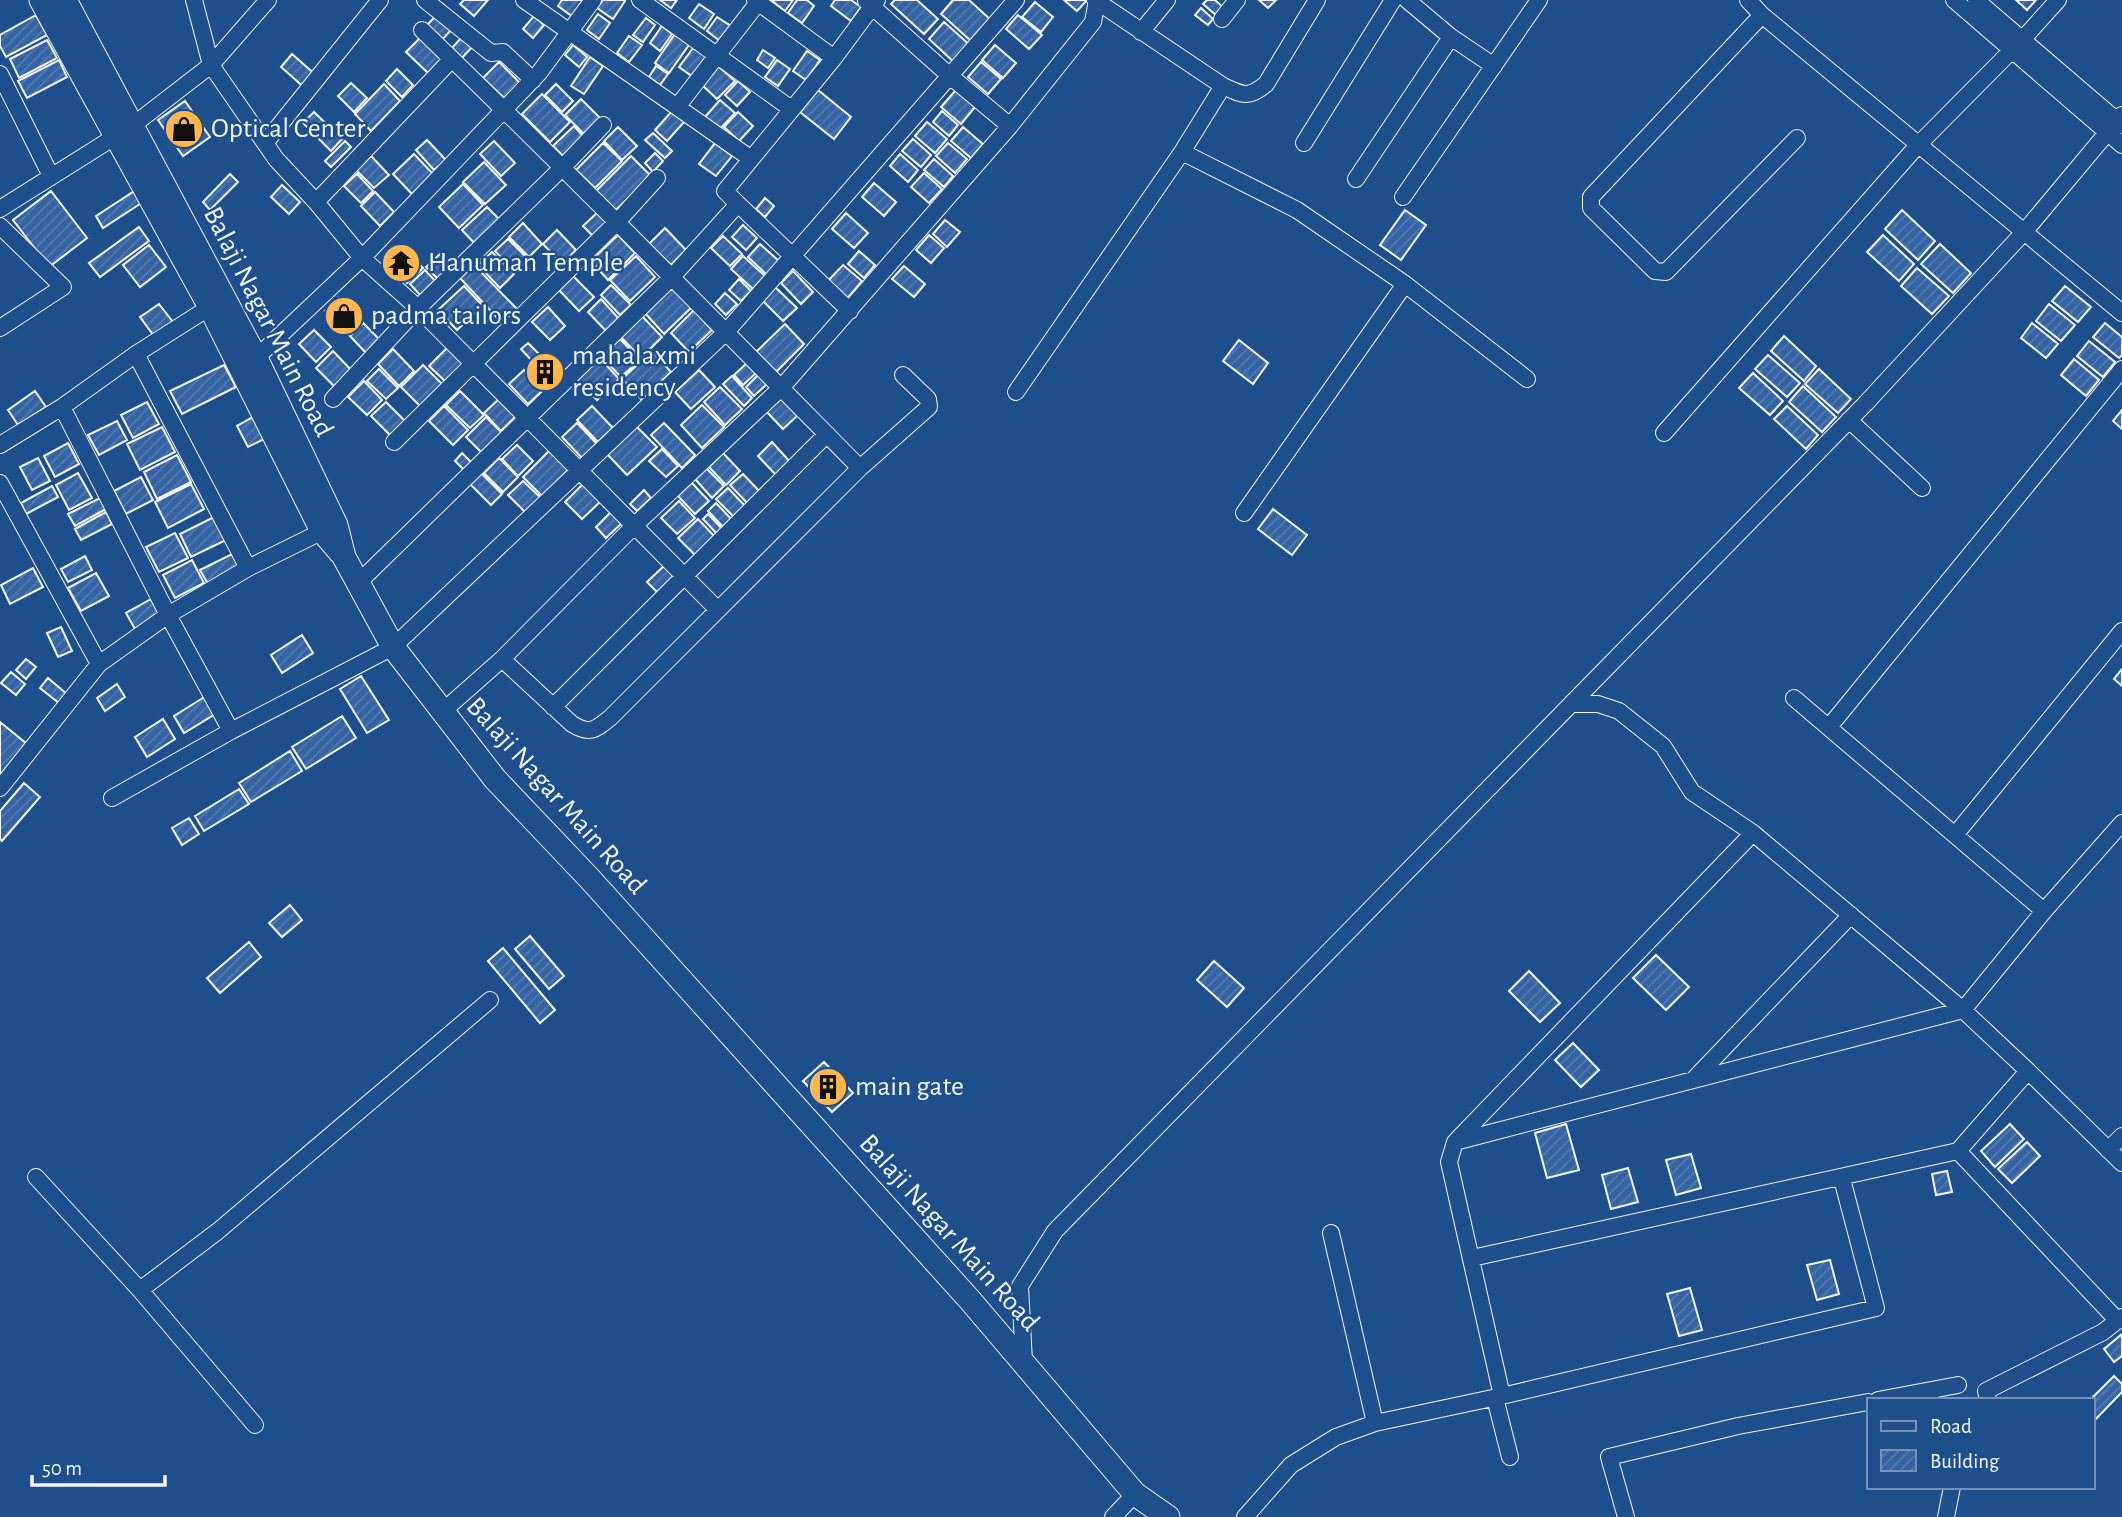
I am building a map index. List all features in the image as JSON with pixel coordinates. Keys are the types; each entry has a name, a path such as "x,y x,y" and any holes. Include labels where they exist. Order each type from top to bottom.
{"street":[{"path":"0,788 99,664 168,615 248,568 329,528 210,307 124,131 41,0"},
{"name":"Balaji Nagar Main Road","path":"65,0 124,131 256,358 329,528 393,647 495,779 590,879 1024,1362 1135,1494 1168,1517"},
{"path":"194,0 211,65 276,159 362,258 418,308 718,610"},
{"path":"0,209 124,131 211,65 268,0"},
{"path":"266,142 380,0"},
{"path":"425,0 491,53 503,52 533,80"},
{"path":"524,0 750,158"},
{"path":"256,358 362,258 533,80 571,33 593,0"},
{"path":"640,0 790,108"},
{"path":"112,798 231,731 393,647 727,331 1016,0"},
{"path":"442,712 502,659 635,525 782,387 1010,126 1093,22 1096,0 1223,86 1244,95 1256,93 1266,84 1317,0"},
{"path":"1141,32 1167,0"},
{"path":"1222,19 1237,0"},
{"path":"1304,143 1393,0"},
{"path":"1407,0 1451,37 1494,66"},
{"path":"1403,197 1539,0"},
{"path":"1748,0 1762,15 2122,313"},
{"path":"1954,0 2117,124 2122,145"},
{"path":"1976,0 2016,46"},
{"path":"1664,433 1918,145 2016,46 2057,0"},
{"path":"677,107 758,1 834,58"},
{"path":"850,311 725,191 790,108 834,58 871,2 950,76 1010,126"},
{"path":"1762,15 1591,197 1589,203 1656,271 1667,272 1797,138"},
{"path":"422,30 618,222 860,468"},
{"path":"1356,179 1451,37"},
{"path":"316,202 452,59"},
{"path":"0,74 51,176"},
{"path":"1016,392 1182,152 1223,86"},
{"path":"1024,1362 1020,1286 1055,1231 1849,420 2025,231 2117,124"},
{"path":"333,399 418,308 603,125"},
{"path":"1182,152 1297,210 1405,284 1527,379"},
{"path":"394,442 618,222 657,178"},
{"path":"358,583 671,278 738,204"},
{"path":"0,226 63,287 0,328"},
{"path":"1244,513 1405,284"},
{"path":"1,441 62,407 136,354 210,307"},
{"path":"136,354 248,568"},
{"path":"1829,727 2122,369"},
{"path":"502,659 572,724 584,731 596,729 610,719 860,468 929,407 928,399 903,375"},
{"path":"62,407 168,615 231,731"},
{"path":"1849,420 1922,488"},
{"path":"553,707 827,434"},
{"path":"0,483 99,664"},
{"path":"1955,835 2122,631"},
{"path":"1794,698 2044,911"},
{"path":"1571,704 1598,704 1619,711 1663,746 1692,792 1753,833 1963,1010 2122,1163"},
{"path":"1455,1142 1963,1010 2044,911 2122,823"},
{"path":"1510,1457 1472,1258 1449,1162 1455,1142 1753,833"},
{"path":"1695,1078 1851,915"},
{"path":"140,1290 218,1231 490,1000"},
{"path":"1472,1258 1958,1151 2028,1071"},
{"path":"2108,1150 2122,1136"},
{"path":"1958,1151 2120,1319 2103,1332 1986,1391 1988,1398"},
{"path":"36,1177 140,1290 255,1425"},
{"path":"1245,1517 1291,1465 1336,1437 1375,1423 1498,1397 1876,1308 1842,1178"},
{"path":"1331,1233 1375,1423"},
{"path":"1889,1398 1958,1385"},
{"path":"1626,1517 1609,1457 1738,1426 1867,1402"},
{"path":"1946,1517 1952,1489"},
{"path":"1113,1517 1135,1494"}],"building":[{"path":"464,0 488,0 474,16 460,4"},
{"path":"562,0 584,1 573,17 558,6"},
{"path":"603,0 625,1 613,19 597,8"},
{"path":"660,0 677,0 671,8"},
{"path":"771,0 793,0 785,11"},
{"path":"797,0 807,0 814,6 802,23 788,13"},
{"path":"835,0 851,0 861,7 851,21 831,6"},
{"path":"895,0 917,0 938,19 924,34 891,4"},
{"path":"953,0 969,0 991,20 971,41 941,14"},
{"path":"1064,0 1087,0 1077,11"},
{"path":"1207,0 1215,0 1224,8 1217,16 1203,4"},
{"path":"1259,0 1276,0 1268,8"},
{"path":"2016,0 2036,0 2027,10"},
{"path":"1035,2 1053,17 1041,32 1022,17"},
{"path":"699,4 714,14 704,29 689,18"},
{"path":"1201,8 1213,19 1208,25 1195,15"},
{"path":"439,13 453,28 440,42 425,27"},
{"path":"598,14 610,23 599,39 587,30"},
{"path":"36,15 47,35 6,57 0,46 0,35"},
{"path":"1018,15 1042,35 1029,49 1006,29"},
{"path":"534,16 544,25 533,38 523,29"},
{"path":"717,17 731,26 720,41 707,31"},
{"path":"646,18 655,25 643,42 633,35"},
{"path":"944,22 971,46 955,63 929,39"},
{"path":"662,26 672,34 660,51 650,43"},
{"path":"465,34 475,44 459,61 449,51"},
{"path":"675,34 689,45 669,73 655,63"},
{"path":"423,35 446,57 429,74 406,52"},
{"path":"629,36 642,45 629,62 617,53"},
{"path":"47,40 57,58 19,78 10,59"},
{"path":"573,45 587,57 579,67 565,55"},
{"path":"995,45 1016,63 1003,78 982,60"},
{"path":"693,48 707,57 693,77 679,67"},
{"path":"763,50 775,58 768,68 757,60"},
{"path":"807,51 820,60 806,80 793,71"},
{"path":"292,54 317,76 306,89 281,67"},
{"path":"590,57 603,66 584,94 571,86"},
{"path":"59,60 67,77 27,98 18,81"},
{"path":"777,60 790,69 778,86 765,77"},
{"path":"499,62 520,83 505,99 483,78"},
{"path":"981,62 1001,79 988,94 968,77"},
{"path":"656,66 668,74 660,85 649,77"},
{"path":"718,66 735,81 717,99 701,84"},
{"path":"397,69 413,85 402,97 386,81"},
{"path":"738,81 750,92 737,106 725,95"},
{"path":"351,83 367,98 354,112 338,96"},
{"path":"384,84 400,101 371,131 355,114"},
{"path":"556,84 573,101 562,112 545,95"},
{"path":"818,90 851,117 834,139 800,112"},
{"path":"956,90 975,107 961,124 941,107"},
{"path":"542,94 570,122 550,142 522,114"},
{"path":"581,99 600,118 584,134 565,115"},
{"path":"720,100 735,113 719,130 705,117"},
{"name":"Optical Center","path":"185,101 210,137 183,156 158,120"},
{"path":"673,110 685,121 667,141 655,130"},
{"path":"942,111 958,125 949,136 933,122"},
{"path":"314,112 342,139 331,151 303,123"},
{"path":"738,112 753,126 739,141 724,127"},
{"path":"927,122 947,139 935,153 915,136"},
{"path":"574,126 584,137 564,157 553,146"},
{"path":"618,127 637,146 622,160 604,141"},
{"path":"963,127 983,144 971,158 951,141"},
{"path":"653,133 672,151 665,158 645,140"},
{"path":"913,139 931,155 921,167 902,151"},
{"path":"427,140 446,160 434,170 416,150"},
{"path":"345,141 351,147 331,167 325,161"},
{"path":"494,141 515,163 501,176 480,154"},
{"path":"603,143 622,161 595,188 576,170"},
{"path":"715,143 732,156 716,176 699,164"},
{"path":"948,143 967,159 955,173 936,156"},
{"path":"655,153 663,161 653,172 645,163"},
{"path":"414,154 433,174 412,194 393,174"},
{"path":"900,154 918,170 908,182 890,166"},
{"path":"371,156 389,175 374,188 356,170"},
{"path":"631,156 651,176 616,210 596,191"},
{"path":"934,159 953,176 944,187 924,170"},
{"path":"484,162 506,185 485,204 463,182"},
{"path":"924,173 942,189 929,203 911,187"},
{"path":"230,174 238,182 210,210 203,202"},
{"path":"357,174 373,191 361,203 344,186"},
{"path":"874,183 896,202 884,216 862,197"},
{"path":"463,184 483,205 459,228 439,207"},
{"path":"282,185 300,202 289,214 271,197"},
{"path":"136,190 143,202 103,228 96,216"},
{"path":"51,191 87,238 49,267 13,220"},
{"path":"375,192 394,212 380,226 361,206"},
{"path":"765,198 774,206 765,217 756,209"},
{"path":"487,207 501,221 476,245 462,230"},
{"path":"1405,210 1426,225 1401,260 1380,245"},
{"path":"1902,210 1935,241 1918,260 1885,229"},
{"path":"599,211 608,222 593,236 583,226"},
{"path":"846,213 868,233 854,248 832,229"},
{"path":"945,220 960,232 947,247 933,234"},
{"path":"523,223 542,244 529,257 509,237"},
{"path":"743,225 757,238 746,250 732,237"},
{"path":"139,227 149,241 100,277 89,263"},
{"path":"665,228 686,250 671,265 649,244"},
{"path":"557,230 576,250 562,264 543,244"},
{"path":"618,235 635,253 608,280 591,261"},
{"path":"929,235 944,248 931,263 916,250"},
{"path":"1883,235 1914,264 1899,281 1867,252"},
{"path":"723,236 742,254 730,266 711,248"},
{"path":"508,239 528,259 515,272 495,251"},
{"path":"760,244 780,262 767,275 748,257"},
{"path":"1940,244 1971,273 1953,293 1921,264"},
{"path":"149,245 166,267 140,287 123,265"},
{"path":"402,247 423,268 407,283 386,262"},
{"path":"859,251 875,265 864,278 848,264"},
{"path":"492,252 514,274 500,288 478,265"},
{"path":"440,254 452,267 439,280 426,267"},
{"path":"636,256 655,277 630,301 610,280"},
{"path":"743,256 765,276 753,289 731,269"},
{"path":"474,265 517,309 502,323 460,278"},
{"path":"843,265 862,281 847,299 827,282"},
{"path":"904,266 925,284 914,297 892,279"},
{"path":"1917,268 1949,296 1932,314 1901,286"},
{"path":"425,270 437,283 422,297 410,284"},
{"path":"793,271 813,292 801,304 781,283"},
{"path":"573,276 594,297 579,311 559,290"},
{"path":"739,279 751,291 741,301 729,290"},
{"path":"611,285 631,305 620,315 601,295"},
{"path":"673,285 693,306 664,334 644,312"},
{"path":"464,286 483,306 457,330 438,310"},
{"path":"2065,286 2091,307 2078,322 2052,301"},
{"path":"775,287 797,308 783,321 762,300"},
{"path":"725,293 737,304 726,315 715,304"},
{"name":"padma tailors","path":"338,298 362,322 349,335 325,311"},
{"path":"601,299 619,319 606,331 588,312"},
{"path":"159,304 173,322 154,336 140,317"},
{"path":"2049,304 2075,325 2061,341 2036,321"},
{"path":"548,307 565,326 550,340 532,322"},
{"path":"694,310 712,330 689,352 671,333"},
{"path":"642,316 662,337 641,358 620,336"},
{"path":"363,323 380,340 366,353 350,336"},
{"path":"2032,323 2058,344 2046,358 2021,338"},
{"path":"2105,323 2122,337 2122,355 2119,358 2093,337"},
{"path":"785,324 804,344 776,372 756,352"},
{"path":"314,330 331,347 316,362 299,344"},
{"path":"1784,336 1816,366 1804,381 1771,351"},
{"path":"620,339 640,360 621,377 601,356"},
{"path":"1239,340 1268,363 1253,384 1223,361"},
{"path":"2089,341 2115,362 2103,377 2077,356"},
{"path":"528,343 540,355 533,362 521,349"},
{"path":"448,347 465,364 446,382 429,366"},
{"path":"393,349 414,371 399,386 378,364"},
{"path":"333,351 352,371 335,387 316,368"},
{"path":"652,351 671,372 642,400 622,379"},
{"path":"1768,355 1800,383 1787,397 1755,369"},
{"name":"mahalaxmi residency","path":"543,357 560,375 547,387 530,369"},
{"path":"599,357 619,379 597,400 576,379"},
{"path":"2074,359 2099,380 2086,396 2061,375"},
{"path":"748,362 757,372 743,385 734,375"},
{"path":"224,365 236,387 182,414 170,391"},
{"path":"423,365 443,385 421,407 401,387"},
{"path":"379,369 398,388 386,399 367,381"},
{"path":"1819,369 1851,399 1838,413 1805,384"},
{"path":"524,370 543,390 528,404 509,384"},
{"path":"699,370 715,387 691,409 675,392"},
{"path":"1753,373 1783,401 1770,415 1739,388"},
{"path":"759,374 768,383 754,396 746,387"},
{"path":"732,376 752,398 744,406 723,384"},
{"path":"364,381 382,400 367,415 348,397"},
{"path":"1803,386 1836,417 1822,432 1789,402"},
{"path":"720,387 742,409 725,425 704,402"},
{"path":"35,391 46,407 18,425 8,410"},
{"path":"460,391 484,415 470,428 446,405"},
{"path":"779,395 798,415 783,429 764,409"},
{"path":"500,398 517,415 501,431 484,413"},
{"path":"147,402 159,424 133,438 121,415"},
{"path":"386,402 406,422 391,436 371,416"},
{"path":"702,405 724,427 702,448 681,425"},
{"path":"444,406 468,430 453,445 429,421"},
{"path":"592,406 613,428 598,442 577,420"},
{"path":"1787,406 1818,435 1806,449 1774,419"},
{"path":"2122,410 2122,429 2113,421"},
{"path":"255,416 266,438 248,447 237,426"},
{"path":"486,417 502,433 482,453 466,437"},
{"path":"117,421 127,440 99,455 88,435"},
{"path":"577,423 598,445 583,459 562,437"},
{"path":"664,423 695,455 682,468 651,435"},
{"path":"636,426 657,447 627,475 607,454"},
{"path":"162,427 175,452 140,470 127,444"},
{"path":"772,442 791,463 777,476 758,456"},
{"path":"68,443 79,464 55,477 44,456"},
{"path":"517,445 533,461 518,476 502,459"},
{"path":"662,449 678,466 666,477 649,461"},
{"path":"549,451 568,470 542,496 523,477"},
{"path":"462,453 472,463 465,471 455,461"},
{"path":"723,453 740,471 726,485 709,467"},
{"path":"177,455 191,482 157,499 144,472"},
{"path":"38,458 50,481 32,490 20,467"},
{"path":"499,458 518,477 503,492 484,473"},
{"path":"706,468 724,486 712,498 695,479"},
{"path":"78,473 92,498 69,510 56,485"},
{"path":"481,473 502,494 491,505 470,484"},
{"path":"743,474 762,494 750,506 730,485"},
{"path":"141,477 153,500 126,514 114,491"},
{"path":"523,481 541,498 526,513 508,495"},
{"path":"691,482 709,501 695,514 677,495"},
{"path":"191,484 204,509 168,528 155,502"},
{"path":"583,484 600,502 582,519 565,502"},
{"path":"52,486 58,497 26,514 21,503"},
{"path":"728,488 747,508 736,519 716,499"},
{"path":"644,490 651,498 637,511 630,504"},
{"path":"100,498 106,509 75,526 68,514"},
{"path":"679,501 695,518 677,534 661,518"},
{"path":"716,503 734,522 726,530 708,511"},
{"path":"1273,509 1307,535 1292,555 1258,529"},
{"path":"612,511 623,522 606,538 596,527"},
{"path":"106,512 112,524 81,540 75,529"},
{"path":"708,514 724,531 719,536 703,519"},
{"path":"214,517 226,540 191,557 180,534"},
{"path":"698,519 716,538 697,557 678,538"},
{"path":"175,533 188,558 159,572 146,547"},
{"path":"234,553 241,567 208,584 200,570"},
{"path":"85,556 92,570 68,582 61,569"},
{"path":"192,560 204,583 175,598 163,575"},
{"path":"665,565 677,577 660,595 647,582"},
{"path":"33,568 43,587 10,604 1,585"},
{"path":"96,573 109,596 81,611 68,588"},
{"path":"151,599 160,616 135,629 126,613"},
{"path":"61,627 72,651 58,657 47,633"},
{"path":"302,635 313,653 282,673 271,655"},
{"path":"26,659 36,667 26,679 16,670"},
{"path":"2122,669 2122,686 2114,679"},
{"path":"11,672 25,684 16,695 1,683"},
{"path":"361,676 389,720 367,733 340,689"},
{"path":"48,678 68,695 60,704 40,688"},
{"path":"117,684 125,697 105,711 97,698"},
{"path":"206,696 217,713 184,733 174,716"},
{"path":"342,716 356,738 306,769 292,747"},
{"path":"163,719 175,739 147,757 135,737"},
{"path":"0,722 27,744 0,777"},
{"path":"290,751 302,771 251,802 239,783"},
{"path":"24,783 40,797 2,841 0,811"},
{"path":"239,789 249,804 204,831 195,816"},
{"path":"189,818 199,834 182,845 172,828"},
{"path":"290,905 302,920 282,937 269,923"},
{"path":"530,936 564,976 549,989 515,949"},
{"path":"249,942 261,957 220,993 207,978"},
{"path":"503,948 555,1010 540,1023 488,961"},
{"path":"1656,955 1689,987 1666,1010 1633,978"},
{"path":"1214,961 1244,988 1227,1007 1197,980"},
{"path":"1529,971 1560,1003 1540,1022 1509,991"},
{"path":"1573,1043 1599,1070 1581,1087 1555,1060"},
{"name":"main gate","path":"824,1062 853,1093 832,1112 803,1081"},
{"path":"1566,1124 1579,1170 1547,1178 1535,1133"},
{"path":"2010,1124 2024,1139 1995,1167 1981,1151"},
{"path":"2027,1142 2040,1156 2012,1183 1998,1169"},
{"path":"1691,1154 1701,1188 1676,1195 1666,1160"},
{"path":"1628,1168 1638,1202 1611,1209 1602,1175"},
{"path":"1947,1171 1952,1192 1936,1195 1932,1174"},
{"path":"1830,1260 1839,1294 1817,1300 1807,1265"},
{"path":"1690,1288 1702,1330 1679,1336 1667,1294"},
{"path":"2122,1334 2122,1356 2114,1362 2104,1349"},
{"path":"2114,1376 2122,1384 2122,1392 2094,1421 2092,1398"}],"place":[{"name":"Optical Center","path":"184,129"},
{"name":"Hanuman Temple","path":"401,263"},
{"name":"padma tailors","path":"344,316"},
{"name":"mahalaxmi residency","path":"545,372"},
{"name":"main gate","path":"828,1087"}]}
